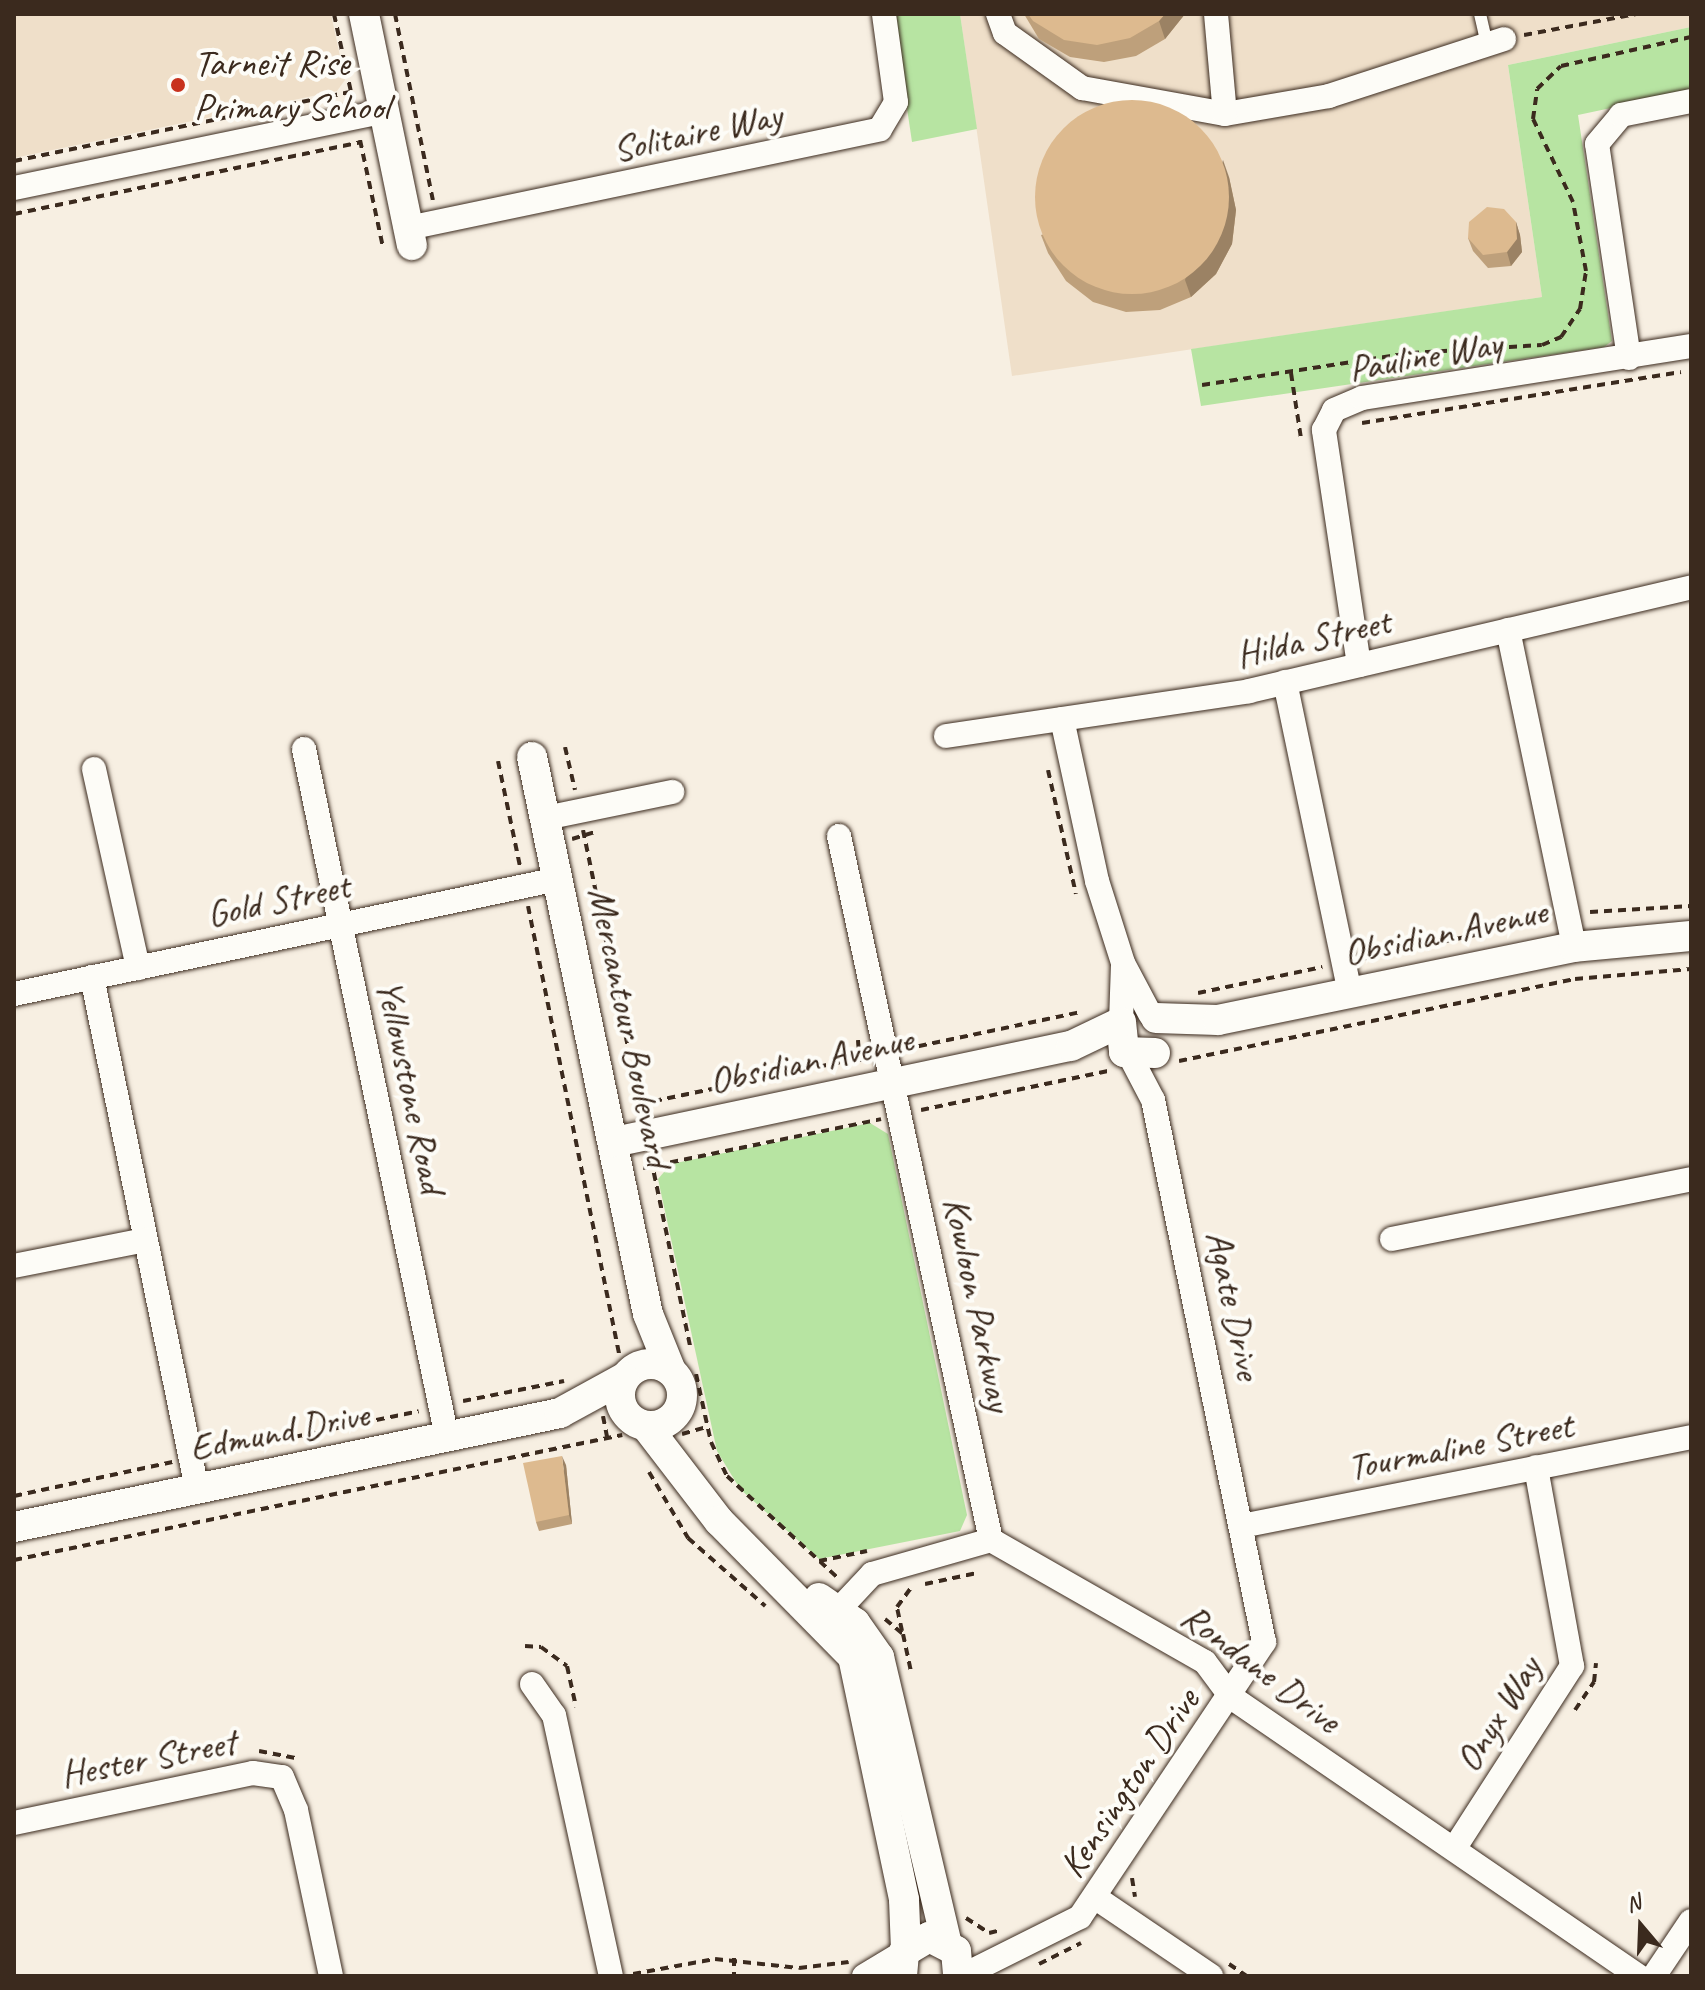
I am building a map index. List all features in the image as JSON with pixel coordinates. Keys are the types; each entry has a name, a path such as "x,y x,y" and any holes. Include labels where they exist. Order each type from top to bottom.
{"street":[{"path":"364,14 370,114 401,240"},
{"name":"Solitaire Way","path":"401,240 435,212 880,129 896,102 884,14"},
{"path":"998,14 1005,33 1082,88 1225,114 1329,96 1496,41"},
{"path":"1216,14 1225,114"},
{"path":"1629,358 1597,144 1621,115 1691,101"},
{"path":"14,188 370,114"},
{"name":"Pauline Way","path":"1359,665 1324,430 1334,410 1362,398 1691,346"},
{"name":"Hilda Street","path":"946,736 1285,682 1691,587"},
{"path":"1508,630 1574,947"},
{"path":"1285,682 1350,993"},
{"path":"1062,719 1090,859 1123,963 1129,1016 1143,1059"},
{"name":"Yellowstone Road","path":"304,749 447,1438"},
{"name":"Mercantour Boulevard","path":"532,757 648,1314 686,1365 677,1412"},
{"path":"94,769 138,968"},
{"path":"548,831 579,812 672,792"},
{"name":"Kowloon Parkway","path":"839,836 884,1054 878,1086 901,1114 991,1540"},
{"name":"Gold Street","path":"14,994 558,879"},
{"name":"Obsidian Avenue","path":"614,1142 1071,1046 1129,1016 1218,1020 1574,947 1691,936"},
{"path":"92,977 197,1489"},
{"path":"1129,1016 1143,1059"},
{"name":"Obsidian Avenue","path":"1071,1046 1143,1059 1218,1020"},
{"name":"Agate Drive","path":"1143,1059 1242,1526"},
{"path":"1392,1239 1691,1179"},
{"path":"14,1266 145,1240"},
{"name":"Mercantour Boulevard","path":"623,1371 648,1314"},
{"path":"560,1413 623,1371 647,1364 686,1365"},
{"path":"623,1371 620,1395 636,1428 686,1471 719,1521 785,1580 838,1608 879,1657 948,1942 960,1976"},
{"path":"560,1413 636,1428 677,1412 686,1471"},
{"name":"Edmund Drive","path":"14,1527 560,1413"},
{"name":"Tourmaline Street","path":"1242,1526 1691,1437"},
{"name":"Onyx Way","path":"1454,1849 1572,1666 1536,1467"},
{"name":"Kensington Drive","path":"960,1976 1018,1948 1056,1935 1096,1898 1231,1697 1264,1642 1242,1526"},
{"path":"838,1608 879,1571 974,1550 991,1540"},
{"name":"Rondane Drive","path":"991,1540 1205,1662 1231,1697 1639,1976"},
{"path":"838,1608 855,1662 904,1900 904,1959"},
{"path":"532,1684 554,1715 611,1976"},
{"name":"Hester Street","path":"14,1823 253,1773 282,1777 296,1810 331,1976"},
{"path":"1096,1898 1217,1968"},
{"path":"1654,1976 1691,1921"},
{"path":"859,1968 904,1959 922,1938 948,1942"},
{"name":"Kensington Drive","path":"948,1942 1018,1948"}],"lane":[{"path":"1480,14 1496,41"}],"path":[{"path":"334,14 350,92 370,114 361,142 401,240"},
{"path":"395,14 435,212"},
{"path":"1496,41 1636,14"},
{"path":"1202,385 1411,353 1542,345 1561,337 1580,309 1586,271 1573,202 1533,119 1537,89 1561,66 1691,37"},
{"path":"14,161 350,92"},
{"path":"14,214 361,142"},
{"path":"435,212 448,198"},
{"path":"1354,424 1691,370"},
{"path":"565,747 653,1166 686,1365 711,1442 727,1476 838,1608 903,1634"},
{"path":"1046,760 1080,905"},
{"path":"498,761 623,1371"},
{"path":"517,850 548,831 585,837 601,830"},
{"path":"506,867 524,886"},
{"path":"514,910 524,886"},
{"path":"585,1180 1108,1071 1143,1059 1179,1060 1575,979 1691,970"},
{"path":"640,1104 884,1054 1129,1016"},
{"path":"856,1027 858,1059 878,1086 870,1121"},
{"path":"14,1496 579,1378"},
{"path":"14,1560 607,1437 636,1428"},
{"path":"646,1464 688,1538 769,1610"},
{"path":"912,1680 897,1607 910,1587 977,1573"},
{"path":"243,1754 284,1750 305,1770"},
{"path":"1137,1903 1132,1879 1140,1868"},
{"path":"960,1910 989,1933 1018,1948 1090,1936"},
{"path":"625,1976 734,1958 799,1968 859,1968"},
{"path":"734,1958 734,1976"},
{"path":"1217,1968 1247,1976"}],"shaded area":[{"name":"Tarneit Rise Primary School","path":"14,14 331,14 345,80 337,91 14,158"},
{"path":"960,14 1691,14 1691,27 1508,65 1542,297 1012,376"}],"green space":[{"path":"893,14 960,14 977,129 912,142"},
{"path":"1691,27 1691,91 1578,115 1612,341 1604,347 1201,406 1191,349 1542,297 1508,65"},
{"path":"870,1123 888,1134 967,1515 960,1531 819,1559 740,1489 717,1451 658,1179 671,1164"}],"building":[{"path":"1028,14 1165,14 1130,38 1097,45 1064,40 1033,21"},
{"path":"1132,100 1169,107 1201,128 1222,160 1229,197 1222,234 1201,266 1169,287 1132,294 1095,287 1063,266 1042,234 1035,197 1042,160 1063,128 1095,107"},
{"path":"1487,207 1504,209 1516,222 1517,239 1507,252 1483,255 1468,238 1469,222"},
{"path":"562,1456 569,1515 536,1522 523,1463"}],"place":[{"name":"Tarneit Rise Primary School","path":"178,85"}]}
